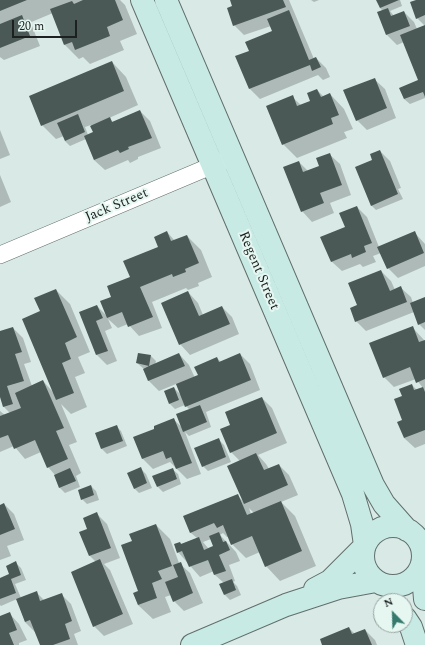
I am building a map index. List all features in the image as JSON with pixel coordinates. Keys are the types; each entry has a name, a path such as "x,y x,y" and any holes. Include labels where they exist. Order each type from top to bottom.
{"street":[{"name":"Regent Street","path":"142,0 353,494 362,524 365,546"},
{"name":"Regent Street","path":"166,0 373,485 384,504 414,529"},
{"name":"Jack Street","path":"0,255 233,157"},
{"path":"387,593 369,574 364,566 363,556 365,546 369,538 382,528 391,526 414,529 422,552 425,599"},
{"path":"286,605 330,581 365,546"},
{"path":"192,645 286,605 338,588 377,581 386,585 395,586 404,584 418,571 423,561"},
{"path":"413,633 417,645"}],"building":[{"path":"0,0 27,0 0,11"},
{"path":"83,0 115,0 123,20 107,27 110,36 75,50 72,42 64,45 50,9 72,1 74,4"},
{"path":"230,0 283,0 286,7 233,26 227,8 232,6"},
{"path":"376,0 399,0 380,8"},
{"path":"425,0 425,15 416,19 410,2"},
{"path":"388,8 391,16 404,11 410,26 386,35 377,12"},
{"path":"289,10 309,60 316,57 321,67 312,71 310,65 249,89 235,56 249,51 245,42 272,31 267,19"},
{"path":"22,15 30,36 0,48 0,24"},
{"path":"425,25 425,97 423,92 404,99 399,88 418,80 400,35"},
{"path":"112,61 124,91 41,126 29,96"},
{"path":"375,78 387,108 356,121 343,90"},
{"path":"317,89 321,97 330,93 339,115 331,118 333,124 282,145 266,106 293,95 297,106 310,101 307,93"},
{"path":"140,110 152,138 128,147 129,149 120,153 118,150 94,160 84,136 93,132 90,126 110,117 112,122"},
{"path":"78,114 85,132 65,141 57,123"},
{"path":"380,150 398,194 371,206 355,167 372,160 370,154"},
{"path":"330,153 342,185 320,193 324,203 301,212 283,167 299,161 303,172 319,166 316,158"},
{"path":"357,206 372,243 364,246 366,252 352,258 351,254 331,262 320,237 345,227 339,213"},
{"path":"167,231 171,241 187,235 199,263 185,269 186,272 173,277 172,274 140,287 153,317 128,327 122,312 107,318 100,301 111,297 107,286 130,277 123,261 158,247 154,237"},
{"path":"415,231 424,253 387,269 377,247"},
{"path":"381,270 390,291 401,286 407,302 355,322 350,308 357,305 348,283"},
{"path":"56,289 77,337 65,343 71,359 62,363 74,393 56,400 22,319 40,311 34,298"},
{"path":"188,291 199,316 222,306 230,324 179,345 161,303"},
{"path":"425,297 425,322 418,325 410,303"},
{"path":"97,305 103,318 96,321 108,351 96,355 79,312"},
{"path":"413,326 419,342 425,340 425,379 416,383 410,367 383,378 369,343"},
{"path":"13,327 22,352 15,354 24,381 7,386 13,404 3,407 0,397 0,331"},
{"path":"138,353 151,355 149,366 136,363"},
{"path":"179,353 185,366 148,381 143,369"},
{"path":"240,353 251,380 185,407 176,384 198,375 194,367 217,357 219,362"},
{"path":"43,380 64,428 56,431 68,459 47,468 35,440 14,449 8,435 0,438 0,416 21,408 15,393"},
{"path":"412,384 414,390 423,387 425,392 425,430 404,438 397,422 402,420 394,399 402,396 399,389"},
{"path":"174,387 179,400 169,404 164,391"},
{"path":"262,397 277,433 230,453 220,429 230,425 225,412"},
{"path":"200,405 207,422 183,432 176,414"},
{"path":"174,418 192,463 176,469 171,457 166,459 163,451 142,459 133,437 154,429 154,426"},
{"path":"117,425 123,441 101,449 95,433"},
{"path":"219,438 226,457 202,467 194,448"},
{"path":"256,453 264,470 279,464 288,485 244,504 227,466"},
{"path":"141,467 147,483 134,489 127,473"},
{"path":"70,468 76,481 59,488 54,475"},
{"path":"173,468 177,479 157,487 152,476"},
{"path":"91,485 94,495 81,500 78,490"},
{"path":"238,494 247,515 281,501 302,551 265,567 252,536 231,545 223,525 217,528 214,523 190,533 183,516"},
{"path":"4,503 15,529 0,535 0,505"},
{"path":"97,512 111,548 89,556 79,532 87,529 83,518"},
{"path":"156,524 172,566 158,571 162,579 152,583 157,598 138,605 133,593 138,591 121,545 132,541 129,534"},
{"path":"219,532 223,542 226,541 230,550 219,555 226,571 214,575 208,560 189,567 182,551 177,553 174,544 180,542 181,544 199,537 204,550 213,546 209,536"},
{"path":"100,559 123,614 93,627 71,572"},
{"path":"16,561 21,575 11,579 16,593 0,599 0,578 9,574 6,566"},
{"path":"181,562 193,593 173,602 165,582 178,577 173,565"},
{"path":"232,579 236,590 224,595 219,584"},
{"path":"37,591 40,601 62,593 72,621 65,624 70,639 53,645 40,645 30,620 25,622 16,599"},
{"path":"10,612 17,630 9,633 14,645 0,645 0,616"},
{"path":"349,627 352,634 365,629 372,645 322,645 320,639"}]}
